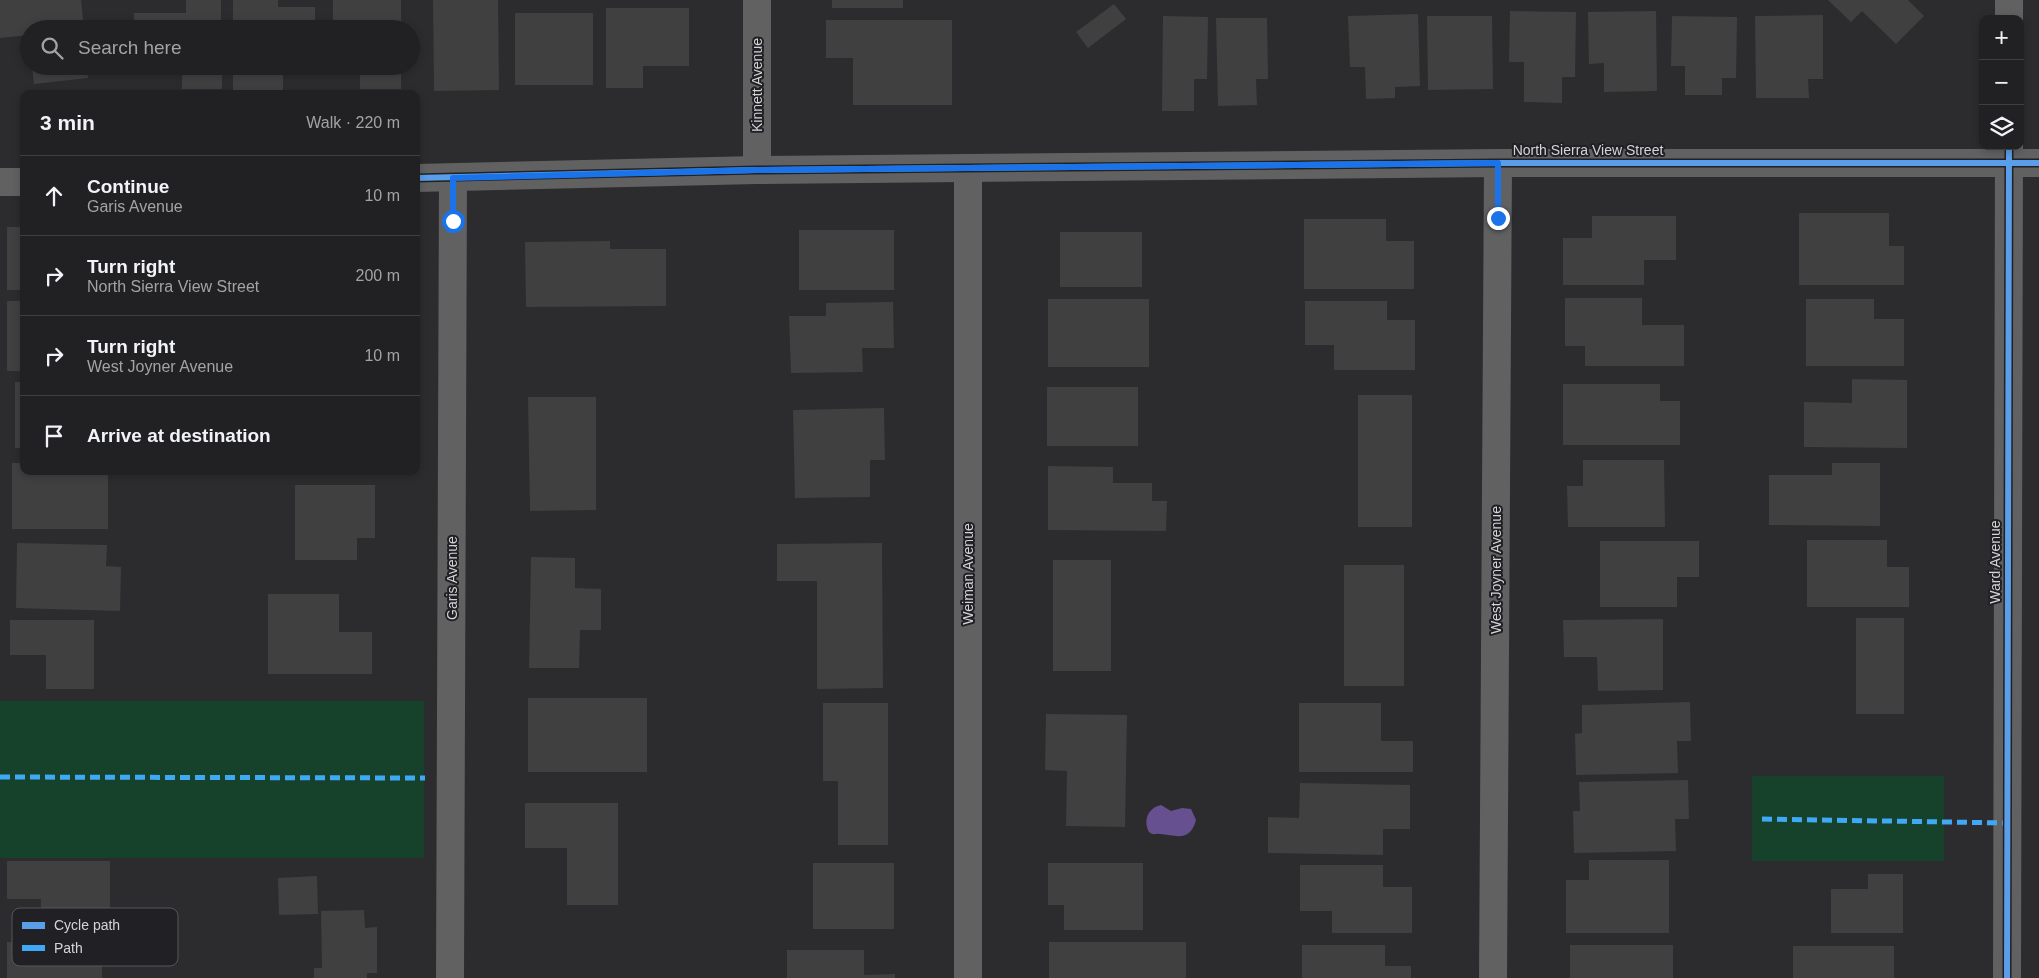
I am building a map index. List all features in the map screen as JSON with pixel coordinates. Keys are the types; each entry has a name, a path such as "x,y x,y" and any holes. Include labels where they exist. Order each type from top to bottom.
{"street":[{"name":"Kinnett Avenue","path":"756,0 757,170"},
{"path":"2009,0 2009,15"},
{"name":"North Sierra View Street","path":"420,178 757,170 1498,163 2009,155 2039,163"},
{"name":"Ward Avenue","path":"2007,978 2009,155"},
{"name":"West Joyner Avenue","path":"1493,978 1498,163"},
{"name":"Weiman Avenue","path":"968,169 968,978"},
{"name":"Garis Avenue","path":"450,978 453,178"},
{"path":"0,182 20,182"}],"green space":[{"path":"0,701 424,701 424,858 0,858"},
{"path":"1752,776 1944,776 1944,861 1752,861"}],"shaded area":[{"path":"1161,805 1171,811 1182,808 1191,809 1196,820 1190,832 1186,835 1176,836 1149,832 1147,828 1148,815 1153,809"}],"building":[{"path":"0,0 81,0 83,20 20,20 20,36 0,38"},
{"path":"186,0 221,0 221,20 134,20 134,13 186,13"},
{"path":"233,0 278,0 278,7 315,7 315,20 233,20"},
{"path":"333,0 401,0 401,20 333,20"},
{"path":"433,0 498,0 499,90 434,91"},
{"path":"832,0 903,0 903,8 832,8"},
{"path":"1828,0 1908,0 1924,16 1896,44 1862,11 1851,22"},
{"path":"1114,4 1126,19 1088,48 1076,32"},
{"path":"606,8 689,8 689,66 643,66 643,88 606,88"},
{"path":"1510,11 1576,12 1575,77 1562,77 1562,103 1524,102 1524,62 1509,62"},
{"path":"1656,11 1657,91 1604,92 1604,63 1589,64 1588,12"},
{"path":"515,13 593,13 593,85 515,85"},
{"path":"1418,14 1420,86 1395,87 1395,98 1366,99 1365,67 1350,67 1348,16"},
{"path":"1823,15 1823,79 1808,79 1809,98 1756,98 1755,16"},
{"path":"1163,16 1208,17 1207,79 1194,79 1194,111 1162,111"},
{"path":"1427,16 1492,16 1493,89 1428,90"},
{"path":"1672,16 1737,17 1736,78 1722,78 1722,95 1685,95 1685,66 1671,66"},
{"path":"1216,18 1267,18 1268,79 1256,79 1257,105 1218,106"},
{"path":"826,20 952,20 952,105 853,105 853,58 826,58"},
{"path":"33,75 88,75 88,78 34,84"},
{"path":"182,75 222,75 222,89 182,89"},
{"path":"233,75 283,75 283,90 233,90"},
{"path":"360,75 401,75 401,89 360,89"},
{"path":"1799,213 1889,213 1889,246 1904,246 1904,285 1799,285"},
{"path":"1592,216 1676,216 1676,260 1644,260 1644,285 1563,285 1563,238 1592,238"},
{"path":"1304,219 1386,219 1386,241 1414,241 1414,289 1304,289"},
{"path":"7,227 20,227 20,290 7,290"},
{"path":"799,230 894,230 894,290 799,290"},
{"path":"1060,232 1142,232 1142,287 1060,287"},
{"path":"610,241 610,249 666,249 666,306 526,307 525,242"},
{"path":"1565,298 1642,298 1642,325 1684,325 1684,366 1585,366 1585,346 1565,346"},
{"path":"1048,299 1149,299 1149,367 1048,367"},
{"path":"1806,299 1874,299 1874,319 1904,319 1904,366 1806,366"},
{"path":"7,301 20,301 20,371 7,371"},
{"path":"1305,301 1387,301 1387,320 1415,320 1415,370 1334,370 1334,345 1305,345"},
{"path":"893,302 894,348 862,348 863,372 791,373 789,316 826,316 826,303"},
{"path":"1852,379 1907,380 1907,448 1804,447 1804,402 1852,403"},
{"path":"15,382 20,382 20,448 15,448"},
{"path":"1563,384 1660,384 1660,401 1680,401 1680,445 1563,445"},
{"path":"1047,387 1138,387 1138,446 1047,446"},
{"path":"1358,395 1412,395 1412,527 1358,527"},
{"path":"528,397 596,397 596,510 530,511"},
{"path":"884,408 885,460 870,460 870,497 795,498 793,410"},
{"path":"1583,460 1664,460 1665,527 1568,527 1567,486 1583,486"},
{"path":"12,463 20,463 20,475 108,475 108,529 12,529"},
{"path":"1832,463 1880,463 1880,526 1769,525 1769,475 1832,475"},
{"path":"1048,466 1113,467 1113,483 1152,483 1152,501 1167,501 1166,531 1048,530"},
{"path":"295,485 375,485 375,538 357,538 357,560 295,560"},
{"path":"1807,540 1887,540 1887,567 1909,567 1909,607 1807,607"},
{"path":"1600,541 1699,541 1699,577 1677,577 1677,607 1600,607"},
{"path":"17,543 107,545 106,566 121,567 120,611 16,608"},
{"path":"882,543 883,688 817,689 817,581 777,581 777,544"},
{"path":"531,557 575,558 575,588 601,589 601,630 580,630 579,668 529,668"},
{"path":"1053,560 1111,560 1111,671 1053,671"},
{"path":"1344,565 1404,565 1404,686 1344,686"},
{"path":"268,594 339,594 339,632 372,632 372,674 268,674"},
{"path":"1856,618 1904,618 1904,714 1856,714"},
{"path":"1663,619 1663,690 1598,691 1597,657 1564,657 1563,620"},
{"path":"10,620 94,620 94,689 46,689 46,655 10,655"},
{"path":"528,698 647,698 647,772 528,772"},
{"path":"1690,702 1691,741 1677,741 1678,773 1576,775 1575,734 1582,733 1582,705"},
{"path":"823,703 888,703 888,845 838,845 838,781 823,781"},
{"path":"1299,703 1381,703 1381,741 1413,741 1413,772 1299,772"},
{"path":"1046,714 1127,715 1125,827 1066,826 1067,771 1045,770"},
{"path":"1688,780 1689,819 1675,819 1676,851 1574,853 1573,811 1580,811 1579,782"},
{"path":"1300,783 1410,785 1410,829 1383,829 1383,855 1268,853 1268,817 1299,818"},
{"path":"525,803 618,803 618,905 567,905 567,848 525,848"},
{"path":"1589,860 1669,860 1669,933 1566,933 1566,880 1589,880"},
{"path":"7,861 110,861 110,908 41,908 41,899 7,899"},
{"path":"813,863 894,863 894,929 813,929"},
{"path":"1048,863 1143,863 1143,930 1064,930 1064,905 1048,905"},
{"path":"1300,865 1383,865 1383,887 1412,887 1412,933 1332,933 1332,911 1300,911"},
{"path":"1868,874 1903,874 1903,933 1831,933 1831,889 1868,889"},
{"path":"317,876 318,914 279,915 278,878"},
{"path":"364,910 365,928 377,927 377,973 367,973 367,978 314,978 314,968 322,968 321,911"},
{"path":"7,942 12,942 12,966 102,966 102,978 7,978"},
{"path":"1049,942 1186,942 1186,978 1049,978"},
{"path":"1302,945 1385,945 1385,966 1411,966 1411,978 1302,978"},
{"path":"1570,945 1673,945 1673,978 1570,978"},
{"path":"1793,946 1894,946 1894,978 1793,978"},
{"path":"787,950 864,950 864,975 895,974 895,978 787,978"}],"marked path":[{"path":"0,777 425,778"},
{"path":"1762,819 2007,823"}],"cycle path":[{"path":"2007,978 2009,150"},
{"path":"420,178 757,170 1498,163 2039,163"}],"route":[{"path":"453,221 453,178 757,170 1498,163 1498,218"}]}
